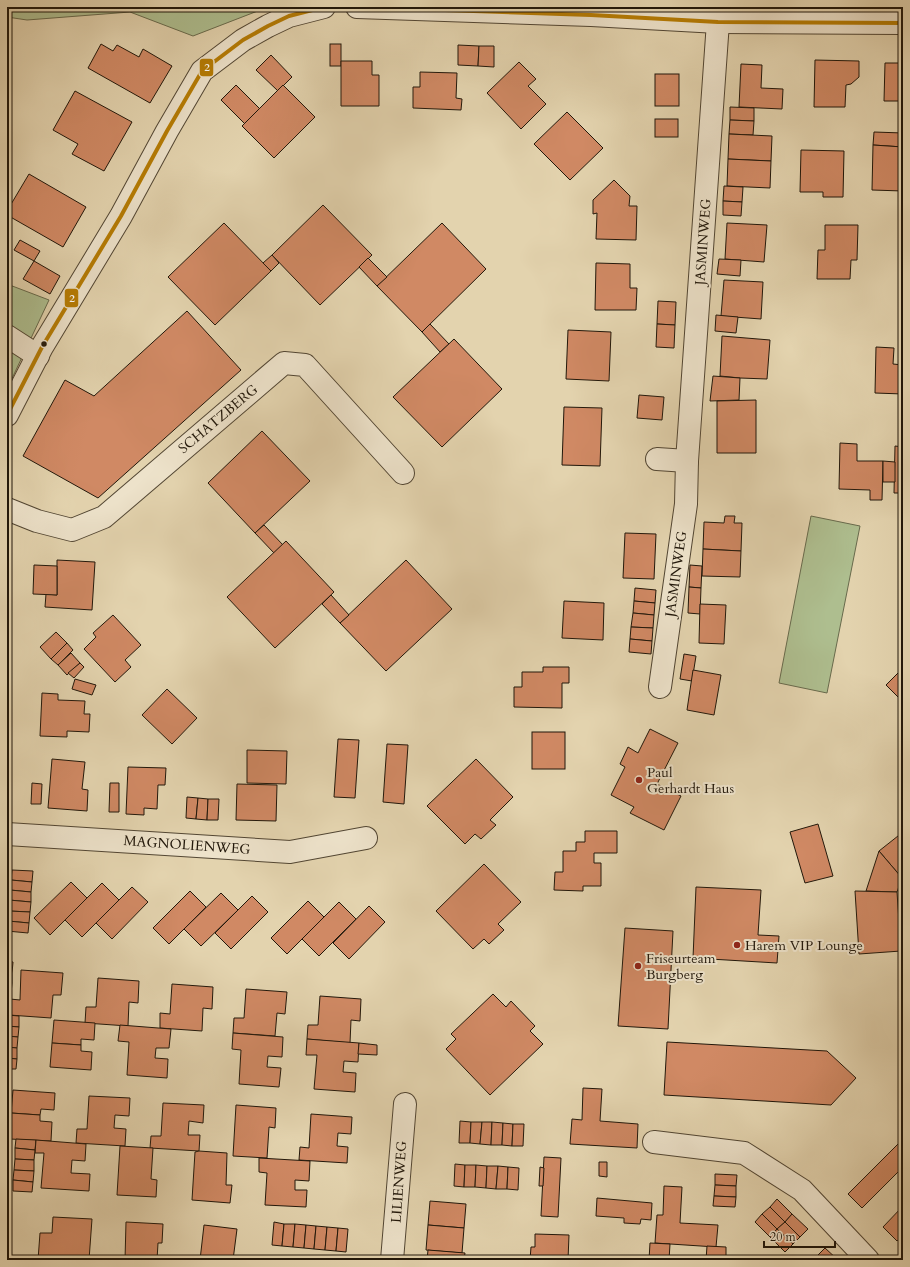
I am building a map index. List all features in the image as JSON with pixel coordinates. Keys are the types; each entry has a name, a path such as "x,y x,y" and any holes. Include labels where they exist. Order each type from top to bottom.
{"street":[{"path":"7,415 38,356 122,216 167,131 202,72 243,40 268,26 289,16 324,7"},
{"path":"357,7 592,11 718,22 903,23"},
{"name":"JASMINWEG","path":"660,687 686,504 687,461 718,22"},
{"path":"7,336 38,356"},
{"name":"SCHATZBERG","path":"7,509 37,521 72,530 104,517 284,363 305,365 402,473"},
{"path":"657,459 687,461"},
{"name":"MAGNOLIENWEG","path":"7,834 290,852 366,838"},
{"name":"LILIENWEG","path":"392,1260 405,1104"},
{"path":"654,1142 744,1153 802,1190 868,1260"}],"green space":[{"path":"7,7 268,7 193,36 130,12 27,20 7,17"},
{"path":"7,284 49,300 7,389"},
{"path":"811,516 860,526 827,693 779,683"}],"building":[{"path":"101,44 113,51 117,45 139,57 143,49 172,66 150,103 88,68"},
{"path":"330,44 341,44 341,66 330,66"},
{"path":"458,45 479,46 478,66 458,65"},
{"path":"479,46 494,46 494,67 478,66"},
{"path":"271,55 292,77 278,91 256,70"},
{"path":"815,60 859,61 859,77 851,84 846,85 845,107 814,107"},
{"path":"341,61 372,61 372,75 379,75 379,106 341,106"},
{"path":"519,62 536,79 528,86 546,104 521,129 487,93"},
{"path":"885,63 903,63 903,101 884,101"},
{"path":"741,64 762,65 761,88 783,89 782,109 739,107"},
{"path":"420,72 457,73 456,98 462,99 461,110 413,108 413,87 420,87"},
{"path":"655,74 679,74 679,106 655,106"},
{"path":"236,85 260,109 245,124 221,100"},
{"path":"283,85 315,117 274,158 242,126"},
{"path":"75,91 132,122 104,171 72,154 78,144 53,130"},
{"path":"730,107 754,108 754,121 730,120"},
{"path":"567,112 603,148 570,180 534,144"},
{"path":"655,119 678,119 678,137 655,137"},
{"path":"730,120 754,121 753,135 729,134"},
{"path":"874,132 903,133 903,147 873,145"},
{"path":"729,134 772,136 771,161 728,159"},
{"path":"873,145 903,147 903,191 872,190"},
{"path":"801,150 844,151 843,197 823,197 823,192 800,192"},
{"path":"728,159 771,161 770,188 727,186"},
{"path":"29,174 86,207 63,247 7,215 7,211"},
{"path":"614,180 630,196 629,206 637,206 636,240 596,239 597,213 593,214 593,200"},
{"path":"724,186 743,187 742,202 723,201"},
{"path":"723,201 742,202 741,216 723,215"},
{"path":"323,205 372,255 320,305 272,255"},
{"path":"224,223 271,271 215,325 168,277"},
{"path":"442,223 486,269 422,332 377,286"},
{"path":"727,223 767,225 764,262 725,259"},
{"path":"825,225 858,225 857,260 851,260 850,279 817,279 818,250 825,250"},
{"path":"20,240 40,251 34,261 14,250"},
{"path":"272,255 279,263 271,271 263,263"},
{"path":"368,258 387,277 377,286 359,267"},
{"path":"719,259 741,260 740,276 717,274"},
{"path":"34,261 60,276 50,294 23,279"},
{"path":"596,263 630,264 630,288 637,288 636,310 595,310"},
{"path":"724,280 763,282 761,319 721,316"},
{"path":"658,301 676,302 675,325 657,324"},
{"path":"187,311 241,370 98,498 23,456 65,380 94,396"},
{"path":"716,315 738,317 736,333 715,331"},
{"path":"430,324 449,344 440,352 422,332"},
{"path":"657,324 675,325 674,348 656,347"},
{"path":"568,330 611,332 609,381 566,379"},
{"path":"722,336 770,340 767,379 720,376"},
{"path":"454,339 502,389 442,447 393,397"},
{"path":"876,347 894,348 893,364 903,365 903,394 875,393"},
{"path":"713,376 740,378 739,400 710,401"},
{"path":"639,395 664,397 662,420 637,418"},
{"path":"756,400 756,453 717,453 717,401"},
{"path":"564,407 602,408 600,466 562,465"},
{"path":"262,431 310,481 255,533 208,483"},
{"path":"840,443 857,444 857,461 883,461 882,500 870,500 870,490 839,489"},
{"path":"895,446 903,447 903,493 894,493"},
{"path":"883,461 895,462 895,482 883,482"},
{"path":"725,516 735,516 734,523 742,523 741,551 703,549 704,522 724,523"},
{"path":"264,525 283,545 274,553 255,533"},
{"path":"625,533 656,534 654,579 623,578"},
{"path":"286,541 334,592 275,648 227,597"},
{"path":"703,549 741,551 740,577 702,576"},
{"path":"57,560 95,562 92,610 45,607 46,594 57,595"},
{"path":"406,560 452,609 386,671 340,623"},
{"path":"34,565 57,566 57,595 33,594"},
{"path":"690,565 702,566 701,588 689,587"},
{"path":"689,587 701,588 700,614 688,613"},
{"path":"635,588 656,590 655,603 634,601"},
{"path":"331,595 349,615 340,623 322,604"},
{"path":"564,601 604,603 603,640 562,638"},
{"path":"634,601 655,603 654,615 633,613"},
{"path":"700,604 726,605 724,644 699,643"},
{"path":"633,613 654,615 653,628 631,627"},
{"path":"113,615 141,645 125,660 131,667 115,682 84,649 96,637 93,633"},
{"path":"631,627 653,628 652,641 630,639"},
{"path":"56,632 67,643 51,659 40,647"},
{"path":"630,639 652,641 651,654 629,652"},
{"path":"67,643 73,650 58,665 51,659"},
{"path":"71,653 80,663 67,675 58,665"},
{"path":"684,654 696,656 692,681 680,679"},
{"path":"80,663 84,667 74,678 68,673"},
{"path":"543,667 569,667 569,683 562,683 562,708 514,707 514,687 522,687 522,672 543,672"},
{"path":"903,668 903,702 886,685"},
{"path":"693,670 721,675 714,715 687,710"},
{"path":"75,679 96,685 92,695 72,689"},
{"path":"167,689 197,718 172,744 142,715"},
{"path":"42,693 58,694 58,700 85,701 84,714 90,714 89,732 67,731 67,737 40,736"},
{"name":"Paul Gerhardt Haus","path":"650,729 678,743 657,784 681,796 664,830 630,813 634,807 611,795 625,767 620,764 628,747 638,753"},
{"path":"532,732 565,732 565,769 532,769"},
{"path":"338,739 359,740 355,798 334,797"},
{"path":"387,744 408,745 404,804 383,802"},
{"path":"247,750 287,751 286,784 247,783"},
{"path":"7,753 10,753 10,778 7,778"},
{"path":"52,759 85,762 82,789 88,790 87,811 48,808"},
{"path":"476,759 513,797 490,820 496,825 481,839 475,834 465,844 427,806"},
{"path":"128,767 166,768 165,785 158,785 157,809 144,808 144,815 126,814"},
{"path":"32,783 42,784 41,804 31,804"},
{"path":"110,783 119,783 119,812 109,812"},
{"path":"237,784 277,785 276,821 236,820"},
{"path":"187,797 198,798 196,819 186,818"},
{"path":"198,798 208,799 207,820 196,819"},
{"path":"208,799 219,799 218,820 207,820"},
{"path":"818,824 833,876 805,883 790,832"},
{"path":"585,831 617,831 617,853 594,853 594,863 601,863 601,886 583,886 583,891 554,890 555,872 563,872 563,851 576,851 576,842 585,842"},
{"path":"903,832 903,877 902,878 879,851"},
{"path":"879,851 902,878 897,892 866,891"},
{"path":"484,864 521,902 498,924 504,930 489,944 484,939 473,949 436,911"},
{"path":"12,870 33,871 32,882 11,880"},
{"path":"11,880 32,882 31,892 10,890"},
{"path":"71,882 87,898 50,935 34,918"},
{"path":"102,883 119,900 82,937 65,920"},
{"path":"132,887 148,902 112,939 96,923"},
{"path":"696,887 761,890 758,935 779,936 777,963 693,958"},
{"path":"10,890 31,892 31,902 9,900"},
{"path":"190,891 206,907 169,944 153,928"},
{"path":"855,891 897,892 901,951 859,954"},
{"path":"221,893 238,910 201,946 184,929"},
{"path":"252,896 268,912 231,949 215,933"},
{"path":"9,900 31,902 30,912 9,911"},
{"path":"308,901 324,917 287,954 271,938"},
{"path":"339,902 356,919 319,956 302,939"},
{"path":"369,906 385,922 349,959 333,943"},
{"path":"9,911 30,912 29,923 8,921"},
{"path":"8,921 29,923 28,933 7,931"},
{"path":"625,928 673,931 668,1029 618,1026"},
{"path":"7,961 13,962 12,973 7,972"},
{"path":"21,970 63,973 61,995 53,995 51,1018 9,1015 10,999 20,1000"},
{"path":"7,972 12,973 12,983 7,983"},
{"path":"98,978 139,981 138,1003 129,1002 128,1026 85,1023 86,1007 96,1007"},
{"path":"7,983 12,983 11,994 7,994"},
{"path":"172,984 213,987 212,1009 203,1008 202,1031 160,1028 160,1013 170,1014"},
{"path":"246,989 287,992 285,1014 277,1013 275,1036 233,1033 234,1018 244,1018"},
{"path":"7,994 11,994 10,1005 7,1004"},
{"path":"493,994 506,1007 511,1001 535,1026 530,1031 543,1044 490,1095 446,1049 456,1039 451,1034"},
{"path":"320,996 361,999 360,1021 351,1020 350,1043 307,1039 308,1025 318,1025"},
{"path":"7,1004 10,1005 9,1015 7,1015"},
{"path":"7,1015 19,1016 19,1027 7,1026"},
{"path":"54,1020 95,1023 94,1040 81,1039 81,1045 52,1043"},
{"path":"120,1025 171,1029 169,1048 156,1048 155,1058 168,1059 167,1078 127,1075 129,1042 118,1041"},
{"path":"7,1026 19,1027 18,1037 7,1036"},
{"path":"233,1033 283,1037 282,1057 268,1056 267,1067 281,1068 279,1087 239,1084 241,1050 232,1049"},
{"path":"7,1036 18,1037 17,1048 7,1047"},
{"path":"307,1039 359,1043 358,1062 344,1061 343,1072 356,1073 355,1092 314,1089 317,1055 306,1055"},
{"path":"667,1042 827,1051 856,1078 831,1105 664,1095"},
{"path":"52,1043 81,1045 81,1051 92,1052 91,1070 50,1067"},
{"path":"359,1043 377,1045 377,1055 358,1054"},
{"path":"7,1047 17,1048 17,1059 7,1058"},
{"path":"7,1058 17,1059 16,1069 7,1069"},
{"path":"583,1088 602,1089 600,1121 638,1124 637,1148 570,1144 572,1119 582,1120"},
{"path":"13,1090 55,1093 54,1110 41,1109 40,1115 11,1113"},
{"path":"89,1096 130,1098 129,1116 115,1115 114,1128 126,1129 125,1146 76,1143 77,1129 87,1129"},
{"path":"163,1103 204,1105 203,1123 189,1121 188,1135 200,1135 199,1151 150,1148 151,1136 161,1136"},
{"path":"236,1105 276,1108 275,1128 269,1127 267,1158 233,1156"},
{"path":"11,1113 40,1115 40,1121 52,1122 51,1141 10,1139"},
{"path":"311,1114 352,1117 351,1134 338,1133 337,1146 348,1147 347,1163 299,1160 300,1147 309,1148"},
{"path":"460,1121 471,1122 470,1143 459,1143"},
{"path":"471,1122 482,1122 480,1144 470,1143"},
{"path":"482,1122 492,1122 491,1145 480,1144"},
{"path":"492,1122 503,1123 502,1145 491,1145"},
{"path":"503,1123 513,1124 512,1146 502,1145"},
{"path":"513,1124 524,1124 523,1146 512,1146"},
{"path":"16,1139 36,1140 35,1150 15,1148"},
{"path":"903,1139 903,1167 862,1208 848,1194"},
{"path":"36,1140 86,1144 85,1161 72,1160 71,1173 90,1174 89,1191 41,1188 44,1153 35,1153"},
{"path":"120,1146 153,1148 151,1179 157,1180 156,1197 117,1195"},
{"path":"15,1148 35,1150 34,1160 15,1159"},
{"path":"195,1152 227,1153 226,1185 232,1185 230,1203 192,1200"},
{"path":"544,1157 561,1158 558,1217 541,1216"},
{"path":"259,1158 310,1161 309,1181 295,1180 295,1190 307,1190 306,1207 265,1205 267,1173 259,1172"},
{"path":"15,1159 34,1160 34,1171 14,1170"},
{"path":"599,1162 607,1162 607,1177 599,1176"},
{"path":"455,1164 465,1165 464,1187 454,1186"},
{"path":"465,1165 476,1165 475,1187 464,1187"},
{"path":"476,1165 487,1166 486,1188 475,1187"},
{"path":"487,1166 498,1166 496,1189 486,1188"},
{"path":"498,1166 508,1167 507,1189 496,1189"},
{"path":"508,1167 519,1168 518,1190 507,1189"},
{"path":"540,1167 544,1168 543,1186 539,1186"},
{"path":"14,1170 34,1171 33,1182 13,1180"},
{"path":"715,1174 737,1175 736,1186 715,1185"},
{"path":"13,1180 33,1182 32,1192 13,1191"},
{"path":"715,1185 736,1186 736,1197 714,1196"},
{"path":"664,1186 682,1187 680,1223 718,1225 716,1247 655,1243 657,1215 663,1215"},
{"path":"714,1196 736,1197 735,1207 713,1206"},
{"path":"597,1198 652,1203 651,1220 641,1219 640,1224 624,1223 624,1218 596,1216"},
{"path":"777,1199 792,1214 785,1222 770,1207"},
{"path":"430,1201 466,1204 464,1228 428,1225"},
{"path":"903,1206 903,1236 897,1241 883,1227"},
{"path":"770,1207 785,1222 777,1229 762,1214"},
{"path":"762,1214 777,1229 770,1237 755,1222"},
{"path":"792,1214 808,1229 800,1237 785,1222"},
{"path":"53,1217 92,1219 89,1260 38,1260 40,1233 52,1233"},
{"path":"126,1222 163,1224 162,1243 158,1243 157,1260 125,1260"},
{"path":"274,1222 284,1224 282,1246 272,1245"},
{"path":"785,1222 800,1237 793,1244 777,1229"},
{"path":"284,1224 295,1224 293,1247 282,1246"},
{"path":"295,1224 306,1225 304,1248 293,1247"},
{"path":"204,1225 237,1229 233,1260 200,1260"},
{"path":"306,1225 316,1226 314,1249 304,1248"},
{"path":"428,1225 464,1228 462,1253 426,1250"},
{"path":"316,1226 327,1227 325,1250 314,1249"},
{"path":"327,1227 338,1228 336,1251 325,1250"},
{"path":"338,1228 348,1229 346,1252 336,1251"},
{"path":"777,1229 793,1244 785,1252 770,1237"},
{"path":"535,1234 569,1235 568,1260 530,1260 531,1247 535,1247"},
{"path":"650,1243 670,1244 669,1260 649,1260"},
{"path":"707,1246 726,1247 726,1260 706,1260"},
{"path":"825,1248 838,1260 823,1260 818,1255"},
{"path":"428,1250 465,1253 464,1260 427,1260"}],"transit line":[{"name":"2","path":"7,415 42,347 121,216 167,131 202,71 243,40 268,26 289,16 324,7"},
{"name":"2","path":"357,7 591,15 718,22 903,23"}],"place":[{"name":"Paul Gerhardt Haus","path":"639,780"},
{"name":"Harem VIP Lounge","path":"737,945"},
{"name":"Friseurteam Burgberg","path":"638,966"}]}
